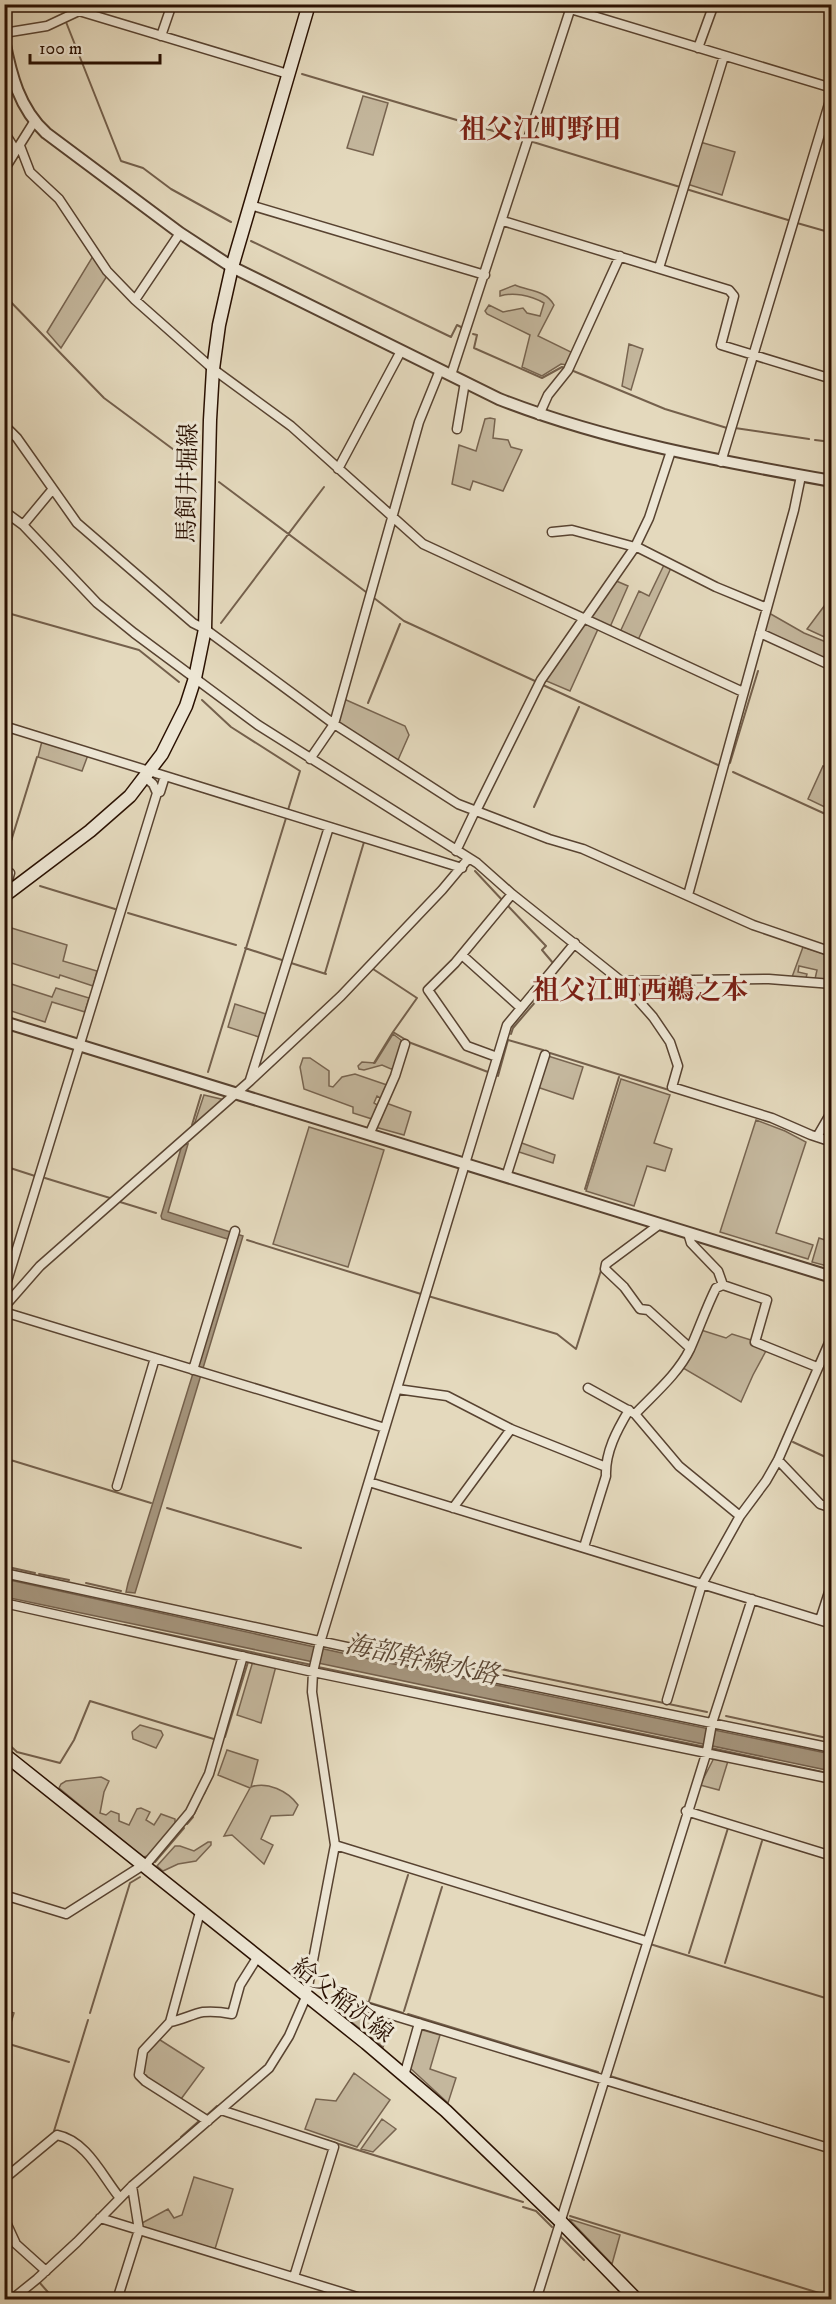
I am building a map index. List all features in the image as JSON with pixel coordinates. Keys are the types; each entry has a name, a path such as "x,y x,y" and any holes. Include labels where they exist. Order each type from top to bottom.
{"main road":[{"name":"馬飼井堀線","path":"4,896 90,831 130,796 174,733 186,706 195,678 205,629 210,420 213,369 219,325 232,267 309,4"},
{"name":"給父稲沢線","path":"4,1754 446,2111 560,2221 637,2300"}],"street":[{"path":"161,36 172,4"},
{"path":"554,4 571,7 831,88"},
{"path":"698,48 714,4"},
{"path":"451,375 571,7"},
{"path":"4,33 47,26 79,11 288,74"},
{"path":"4,40 10,69 21,102 34,122 73,154 180,233 232,267 440,370 539,415 670,451 831,481"},
{"path":"659,268 724,56"},
{"path":"721,462 831,94"},
{"path":"4,170 34,122"},
{"path":"4,132 18,149 30,172 59,199 107,272 135,300 213,369 291,426 423,544 743,692"},
{"path":"250,205 485,275"},
{"path":"503,221 731,291 734,297 721,345 831,379"},
{"path":"135,300 180,233"},
{"path":"539,415 548,395 568,370 620,256"},
{"path":"338,469 401,351"},
{"path":"310,759 334,724 419,422 440,370"},
{"path":"457,429 465,382"},
{"path":"4,425 17,438 77,523 193,623 205,629 334,724 458,804 583,849 753,925 831,952"},
{"path":"456,851 541,680 635,547 649,518 670,451"},
{"path":"688,895 794,510 801,476"},
{"path":"23,525 52,490"},
{"path":"4,511 23,525 97,603 195,678 258,725 468,860 477,863 621,981 654,1017 670,1042 678,1066 672,1087 772,1118 831,1142"},
{"path":"552,532 572,530 635,547 767,609"},
{"path":"760,633 831,666"},
{"path":"4,726 147,774 165,776 462,868"},
{"path":"147,774 157,793"},
{"path":"4,1291 157,793 160,792 165,776"},
{"path":"250,1081 329,827"},
{"path":"4,1307 40,1266 236,1094 341,996 468,860"},
{"path":"6,875 14,878 19,885"},
{"path":"497,1057 467,1046 428,990 462,955 512,894"},
{"path":"11,2300 46,2271 132,2186 269,2068 288,2036 306,1997 335,1845 312,1692 313,1670 507,1025 575,943"},
{"path":"462,955 521,1008"},
{"path":"621,981 769,979 831,984"},
{"path":"4,1022 831,1277"},
{"path":"369,1135 395,1076 405,1044"},
{"path":"506,1177 545,1055"},
{"path":"817,1137 831,1111"},
{"path":"660,1224 606,1264 605,1269 624,1287 640,1309 648,1310 690,1348"},
{"path":"197,1371 235,1232"},
{"path":"688,1233 692,1243 718,1271 723,1285"},
{"path":"584,1547 606,1476 606,1467 615,1434 632,1412 680,1365 690,1348 703,1313 716,1288 723,1285 767,1300 755,1342 817,1366"},
{"path":"4,1312 385,1428"},
{"path":"667,1700 702,1584 740,1516 766,1481 778,1460 831,1336"},
{"path":"117,1486 155,1358"},
{"path":"588,1388 632,1412 679,1466 740,1516"},
{"path":"397,1389 447,1396 511,1429 606,1467"},
{"path":"453,1508 511,1429"},
{"path":"778,1460 820,1504 831,1508"},
{"path":"369,1482 831,1624"},
{"path":"4,1573 320,1644 831,1748"},
{"path":"820,1620 831,1582"},
{"path":"536,2300 752,1599"},
{"path":"4,1603 243,1656 831,1779"},
{"path":"4,1894 66,1914 148,1862 190,1812 209,1774 243,1656"},
{"path":"686,1812 831,1856"},
{"path":"335,1845 646,1941"},
{"path":"200,1912 170,2022 143,2051 139,2075 208,2121"},
{"path":"170,2022 213,2011 232,2014 240,1985 257,1958"},
{"path":"325,2012 334,2004 349,2002 831,2149"},
{"path":"404,2076 419,2023"},
{"path":"221,2110 334,2147 294,2277"},
{"path":"4,2179 57,2134 75,2142 95,2164 120,2198"},
{"path":"117,2300 139,2230 132,2186"},
{"path":"4,2218 16,2244 46,2271"},
{"path":"100,2218 367,2300"}],"shaded area":[{"path":"363,96 388,103 373,155 347,148"},
{"path":"700,142 735,152 722,195 687,184"},
{"path":"93,256 107,276 61,348 47,332"},
{"path":"515,285 542,294 551,300 554,305 538,336 573,353 567,365 561,364 542,376 522,367 530,335 485,311 489,305 503,312 523,308 527,313 540,316 544,303 539,300 516,294 500,296 500,291"},
{"path":"629,344 643,349 631,390 622,386"},
{"path":"485,419 495,419 493,438 508,440 511,447 522,450 503,491 473,481 470,490 452,484 459,445 476,451"},
{"path":"664,565 671,568 638,640 620,632 639,591 649,596"},
{"path":"614,580 628,586 610,627 590,618"},
{"path":"825,605 831,607 831,640 807,629"},
{"path":"769,613 804,633 831,644 831,662 765,631"},
{"path":"585,623 598,629 570,691 544,680"},
{"path":"344,699 405,726 409,735 398,760 396,761 339,723"},
{"path":"42,741 88,755 82,771 38,757"},
{"path":"831,757 831,810 808,799 823,766 827,767"},
{"path":"5,926 67,945 63,961 97,971 93,986 5,961"},
{"path":"803,947 831,956 826,981 815,979 817,970 799,966 798,972 807,974 806,978 792,977"},
{"path":"5,982 52,997 56,988 89,998 85,1012 52,1002 45,1022 5,1009"},
{"path":"235,1004 269,1015 262,1038 228,1027"},
{"path":"393,1034 401,1040 394,1068 382,1065 364,1070 359,1069 358,1066 362,1062 375,1063"},
{"path":"548,1056 583,1067 573,1099 537,1087"},
{"path":"303,1058 310,1058 329,1071 329,1086 333,1087 342,1077 355,1074 387,1085 382,1099 377,1096 374,1103 379,1106 372,1119 353,1113 353,1107 304,1089 300,1067"},
{"path":"621,1079 670,1095 654,1143 672,1149 665,1171 647,1166 634,1206 586,1191"},
{"path":"204,1095 225,1100 194,1125"},
{"path":"386,1103 411,1112 404,1135 375,1127"},
{"path":"756,1120 806,1142 776,1233 813,1245 808,1259 720,1232"},
{"path":"309,1127 384,1150 348,1267 273,1244"},
{"path":"519,1142 555,1155 553,1163 516,1151"},
{"path":"188,1144 168,1212 243,1236 135,1593 126,1592 234,1241 162,1219 182,1145"},
{"path":"819,1238 831,1242 831,1267 812,1262"},
{"path":"701,1330 726,1338 732,1334 754,1341 767,1349 741,1402 683,1368"},
{"path":"5,1579 365,1658 831,1754 831,1771 5,1597"},
{"path":"253,1661 276,1666 261,1723 237,1715"},
{"path":"140,1725 161,1731 163,1735 156,1748 133,1739 132,1732"},
{"path":"227,1750 258,1760 251,1787 264,1785 277,1788 289,1795 298,1805 293,1815 271,1816 261,1839 273,1845 264,1864 232,1835 224,1836 250,1788 218,1775"},
{"path":"714,1758 728,1761 719,1790 700,1785"},
{"path":"101,1777 109,1781 104,1792 100,1813 106,1815 111,1811 119,1814 119,1821 129,1825 137,1809 141,1808 150,1812 146,1820 154,1825 161,1814 175,1819 175,1826 148,1856 143,1857 59,1788 66,1781"},
{"path":"211,1842 211,1845 196,1861 178,1864 163,1871 157,1866 175,1846 194,1851"},
{"path":"347,2008 392,2020 383,2047 344,2016"},
{"path":"5,2010 14,2013 6,2039 5,2038"},
{"path":"419,2029 440,2035 430,2069 456,2078 448,2103 409,2067"},
{"path":"157,2038 204,2068 181,2099 178,2100 142,2074 145,2052"},
{"path":"354,2073 390,2100 357,2147 305,2129 316,2099 336,2101"},
{"path":"382,2119 396,2129 373,2152 361,2149"},
{"path":"194,2177 233,2189 215,2249 142,2228 142,2223 168,2209 174,2218 182,2215"},
{"path":"569,2219 620,2235 612,2264"}],"waterway":[{"path":"70,4 82,8"},
{"path":"66,22 121,161 143,168 171,189 231,222"},
{"path":"302,74 524,140"},
{"path":"4,124 12,137"},
{"path":"533,142 680,187"},
{"path":"686,189 788,220"},
{"path":"797,223 832,233"},
{"path":"251,241 451,337 457,325 461,327"},
{"path":"4,295 104,398 193,464"},
{"path":"473,334 477,335 474,348 542,378 562,367 565,368"},
{"path":"571,370 665,409 727,428"},
{"path":"735,428 809,439"},
{"path":"815,440 832,442"},
{"path":"219,482 366,592"},
{"path":"221,623 324,487"},
{"path":"374,598 404,621 535,681"},
{"path":"4,612 139,650 179,682"},
{"path":"368,703 400,624"},
{"path":"730,763 758,671"},
{"path":"543,685 718,765"},
{"path":"202,700 231,727 300,771 288,810"},
{"path":"534,807 579,707"},
{"path":"4,864 37,757"},
{"path":"733,772 832,817"},
{"path":"208,1072 286,818"},
{"path":"325,973 364,842"},
{"path":"475,871 504,902"},
{"path":"40,886 115,909"},
{"path":"507,905 546,946 542,950 553,963"},
{"path":"128,913 236,945"},
{"path":"245,948 285,961"},
{"path":"291,963 326,974"},
{"path":"373,969 417,998 393,1032 411,1043 488,1072"},
{"path":"511,1034 513,1028 555,979"},
{"path":"374,1063 393,1032"},
{"path":"498,1076 508,1040 543,1050"},
{"path":"550,1053 669,1090"},
{"path":"585,1189 619,1077"},
{"path":"192,1125 201,1095"},
{"path":"801,1135 832,1146"},
{"path":"4,1166 35,1176"},
{"path":"45,1178 110,1198"},
{"path":"120,1202 156,1213"},
{"path":"247,1240 421,1294"},
{"path":"428,1296 557,1334 576,1349 604,1261"},
{"path":"793,1442 832,1460"},
{"path":"4,1458 151,1503"},
{"path":"167,1508 301,1548"},
{"path":"8,1567 35,1573"},
{"path":"39,1574 69,1580"},
{"path":"86,1583 121,1591"},
{"path":"826,1618 832,1605"},
{"path":"124,1625 312,1665"},
{"name":"海部幹線水路","path":"367,1641 707,1712"},
{"path":"225,1737 248,1662"},
{"path":"318,1667 706,1747"},
{"path":"5,1741 17,1752 60,1763 74,1740 90,1701 217,1740"},
{"path":"726,1716 827,1738"},
{"path":"711,1748 832,1774"},
{"path":"204,1794 215,1769"},
{"path":"194,1814 202,1797"},
{"path":"187,1824 193,1817"},
{"path":"155,1862 184,1828"},
{"path":"689,1953 728,1828"},
{"path":"725,1963 762,1841"},
{"path":"369,2001 408,1875"},
{"path":"90,2013 130,1883 140,1877"},
{"path":"404,2011 442,1887"},
{"path":"650,1944 832,2000"},
{"path":"338,1993 347,1996"},
{"path":"351,1997 403,2013"},
{"path":"408,2014 598,2072"},
{"path":"54,2131 88,2020"},
{"path":"9,2044 69,2062"},
{"path":"610,2076 828,2144"},
{"path":"206,2116 217,2106"},
{"path":"181,2137 199,2121"},
{"path":"326,2140 523,2202"},
{"path":"153,2162 177,2141"},
{"path":"523,2207 536,2211 552,2227"},
{"path":"570,2216 832,2297"},
{"path":"560,2236 584,2260"},
{"path":"39,2282 55,2300"}],"district":[{"name":"祖父江町野田","path":"540,129"},
{"name":"祖父江町西鵜之本","path":"640,990"}]}
